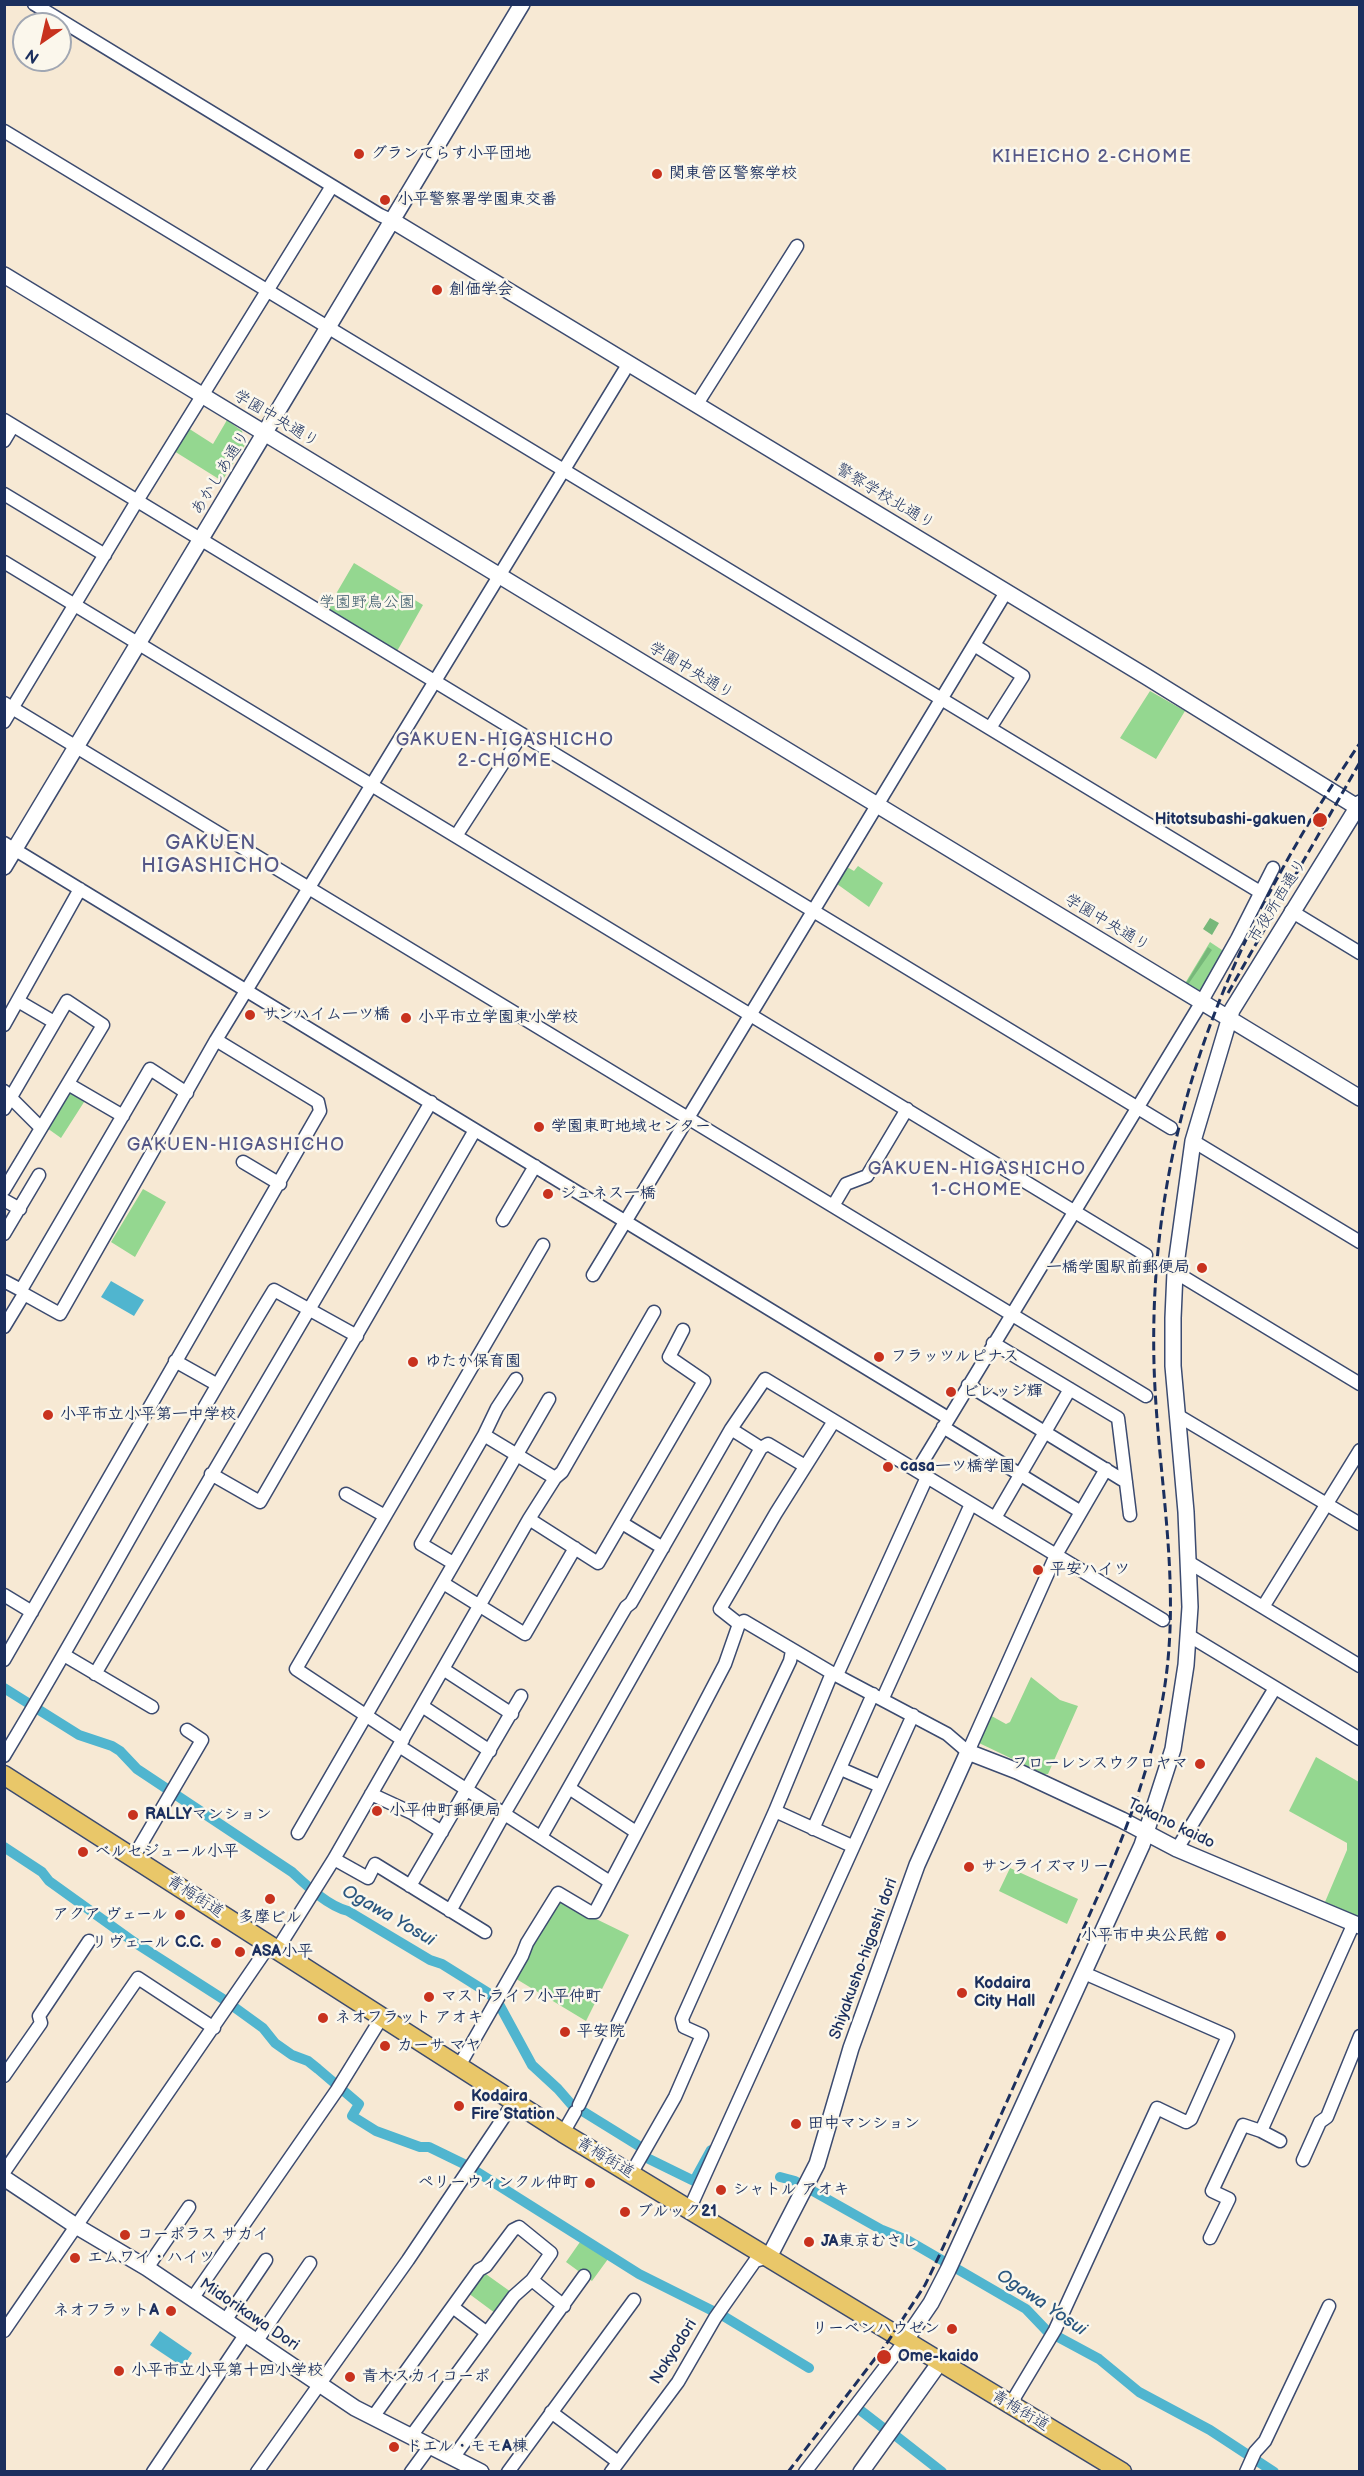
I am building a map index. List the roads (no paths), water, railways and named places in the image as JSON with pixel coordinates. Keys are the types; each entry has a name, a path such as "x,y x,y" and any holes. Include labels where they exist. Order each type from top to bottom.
{"main road":[{"name":"青梅街道","path":"4,1775 563,2133 1122,2472"}],"street":[{"path":"34,4 393,221"},
{"name":"あかしあ通り","path":"4,867 10,846 77,747 522,4"},
{"path":"4,131 1260,892"},
{"path":"4,722 9,706 75,605 332,186"},
{"name":"警察学校北通り","path":"393,221 1006,592 1358,809"},
{"path":"697,404 796,246"},
{"name":"学園中央通り","path":"4,275 1359,1098"},
{"path":"4,1281 60,1314 216,1040 629,363"},
{"path":"4,441 9,423 1171,1128"},
{"path":"4,494 105,555"},
{"path":"4,562 1146,1255"},
{"path":"593,1275 1006,592"},
{"path":"974,645 1023,676 990,729"},
{"path":"9,706 1146,1396"},
{"path":"456,836 522,734"},
{"name":"市役所西通り","path":"905,2341 931,2303 950,2265 1143,1845 1173,1749 1181,1710 1188,1635 1190,1563 1173,1366 1175,1272 1193,1141 1232,1010 1291,911 1358,809"},
{"path":"10,846 535,1166 945,1422 1020,1475 1082,1512"},
{"path":"631,2174 644,2155 655,2129 675,2097 702,2035 684,2027 682,2019 945,1422 1138,1108 1237,939 1273,868"},
{"path":"4,1025 80,889"},
{"path":"1291,911 1359,952"},
{"path":"4,1110 8,1095 67,1000 103,1024 4,1190"},
{"path":"18,1001 54,1023"},
{"path":"4,1660 320,1111 318,1102 216,1040"},
{"path":"4,1327 150,1069 187,1093"},
{"path":"68,1084 123,1116"},
{"path":"8,1095 41,1128"},
{"path":"94,1674 431,1102"},
{"path":"833,1206 846,1184 867,1176 907,1109"},
{"path":"212,1474 260,1502 475,1130"},
{"path":"1193,1141 1359,1242"},
{"path":"243,1162 280,1184"},
{"path":"503,1220 535,1166"},
{"path":"4,1234 39,1175"},
{"path":"4,1200 20,1209"},
{"path":"543,1245 296,1669 367,1716 467,1790 610,1882"},
{"path":"1175,1272 1359,1383"},
{"path":"4,1756 158,1491 216,1384 274,1290 357,1336"},
{"path":"4,2331 266,1950 280,1945 334,1859 529,1519 555,1478 562,1472 654,1312"},
{"path":"529,1519 598,1563 704,1381 669,1357 683,1330"},
{"path":"993,1343 1118,1418 1130,1515"},
{"path":"175,1361 216,1384"},
{"path":"453,1563 421,1544 516,1378"},
{"path":"450,1911 504,1814 663,1548 731,1429 765,1379 1163,1620"},
{"path":"968,1385 1126,1482"},
{"path":"995,1518 1070,1389"},
{"path":"298,1833 549,1398"},
{"path":"1177,1414 1359,1524"},
{"path":"739,1624 720,1610 834,1421"},
{"path":"731,1429 761,1448"},
{"path":"484,1435 555,1478"},
{"path":"541,1837 761,1448 768,1444 805,1466"},
{"path":"1263,1607 1359,1452"},
{"path":"459,2066 527,1943 558,1893 590,1912 595,1912 725,1664 739,1624 744,1621 792,1651 947,1734 968,1752 1056,1555 1106,1470"},
{"path":"346,1494 385,1516"},
{"path":"813,1829 972,1504"},
{"path":"622,1523 663,1548"},
{"path":"443,1582 525,1634 575,1548"},
{"path":"1190,1563 1359,1666"},
{"path":"4,1595 32,1612"},
{"path":"1188,1635 1359,1739"},
{"path":"563,2133 790,1661 792,1651"},
{"path":"64,1655 152,1707"},
{"path":"443,1670 512,1714"},
{"path":"1177,1850 1275,1688"},
{"path":"410,1886 521,1696"},
{"path":"422,1706 490,1751"},
{"path":"689,2210 913,1715"},
{"path":"133,1858 202,1740 187,1730"},
{"name":"Takano kaido","path":"968,1752 1017,1771 1122,1820 1177,1850 1356,1925"},
{"name":"Shiyakusho-higashi dori","path":"769,2257 817,2164 851,2048 917,1865 968,1752"},
{"path":"841,1769 880,1786"},
{"path":"569,1788 636,1832"},
{"path":"371,1794 411,1812 442,1832"},
{"path":"775,1811 852,1846"},
{"path":"334,1859 368,1878 375,1864 485,1932"},
{"path":"1261,2131 1356,1925"},
{"path":"4,2076 41,2023 39,2016 89,1941"},
{"path":"1010,2405 1052,2334 1157,2108 1186,2122 1191,2119 1228,2036 1084,1973"},
{"path":"4,2172 138,1978 214,2028"},
{"path":"192,2299 338,2087 382,2017"},
{"path":"1303,2160 1320,2122 1327,2117 1359,2037"},
{"path":"257,2472 471,2168 514,2102"},
{"path":"1210,2238 1229,2199 1212,2191 1243,2125 1280,2140"},
{"name":"Midorikawa Dori","path":"4,2178 76,2226 147,2268 355,2408 481,2472"},
{"path":"147,2268 189,2207"},
{"path":"373,2417 479,2270 486,2266 513,2230 519,2227 551,2253 532,2280 514,2296 411,2436"},
{"name":"Nokyodori","path":"614,2467 678,2382 717,2314 755,2261 769,2257"},
{"path":"225,2321 266,2260"},
{"path":"153,2472 250,2338 310,2263"},
{"path":"453,2458 584,2276"},
{"path":"532,2280 564,2306"},
{"path":"508,2472 634,2300"},
{"path":"1251,2462 1265,2442 1329,2306"},
{"path":"454,2307 487,2333"},
{"path":"805,2472 905,2341"},
{"path":"861,2472 940,2362"},
{"path":"551,2412 614,2467"},
{"path":"411,2472 430,2446"}],"water":[{"path":"111,1281 144,1300 134,1316 101,1297"},
{"path":"160,2331 192,2353 183,2367 150,2345"}],"waterway":[{"name":"Ogawa Yosui","path":"4,1688 79,1735 120,1751 137,1769 292,1872 325,1900 348,1911 430,1960 442,1964 490,1994 500,2006 532,2065 571,2104 639,2146 647,2158 694,2181 711,2150"},
{"path":"4,1847 42,1872 49,1881 134,1942 223,1999 263,2028 275,2043 292,2055 308,2061 359,2104 352,2116 376,2131 420,2147 429,2147 466,2165 639,2274 725,2317 809,2368"},
{"name":"Ogawa Yosui","path":"780,2177 795,2181 882,2230 909,2241 1026,2309 1047,2331 1099,2359 1139,2392 1210,2430 1274,2472"},
{"path":"860,2410 882,2427"},
{"path":"896,2436 942,2472"}],"railway":[{"path":"788,2472 887,2343 925,2285 1104,1882 1146,1769 1164,1691 1169,1650 1170,1568 1154,1364 1156,1277 1165,1194 1182,1114 1206,1037 1236,961 1272,888 1314,815 1360,743"},
{"path":"1228,993 1360,762"}],"place":[{"name":"グランてらす小平団地","path":"359,154"},
{"name":"関東管区警察学校","path":"657,174"},
{"name":"小平警察署学園東交番","path":"385,200"},
{"name":"創価学会","path":"437,290"},
{"name":"Hitotsubashi-gakuen","path":"1320,820"},
{"name":"サンハイム一ツ橋","path":"250,1015"},
{"name":"小平市立学園東小学校","path":"406,1018"},
{"name":"学園東町地域センター","path":"539,1127"},
{"name":"ジュネス一橋","path":"548,1194"},
{"name":"一橋学園駅前郵便局","path":"1202,1268"},
{"name":"フラッツルピナス","path":"879,1357"},
{"name":"ゆたか保育園","path":"413,1362"},
{"name":"ビレッジ輝","path":"951,1392"},
{"name":"小平市立小平第一中学校","path":"48,1415"},
{"name":"casa一ツ橋学園","path":"888,1467"},
{"name":"平安ハイツ","path":"1038,1570"},
{"name":"フローレンスウクロヤマ","path":"1200,1764"},
{"name":"小平仲町郵便局","path":"377,1811"},
{"name":"RALLYマンション","path":"133,1815"},
{"name":"ベルセジュール小平","path":"83,1852"},
{"name":"サンライズマリー","path":"969,1867"},
{"name":"多摩ビル","path":"270,1899"},
{"name":"アクア ヴェール","path":"180,1915"},
{"name":"小平市中央公民館","path":"1221,1936"},
{"name":"リヴェール C.C.","path":"216,1943"},
{"name":"ASA小平","path":"240,1952"},
{"name":"Kodaira City Hall","path":"962,1993"},
{"name":"マストライフ小平仲町","path":"429,1997"},
{"name":"ネオフラット アオキ","path":"323,2018"},
{"name":"平安院","path":"565,2032"},
{"name":"カーサ マヤ","path":"385,2046"},
{"name":"Kodaira Fire Station","path":"459,2106"},
{"name":"田中マンション","path":"796,2124"},
{"name":"ペリーウィンクル仲町","path":"590,2183"},
{"name":"シャトル アオキ","path":"721,2190"},
{"name":"ブルック21","path":"625,2212"},
{"name":"コーポラス サカイ","path":"125,2235"},
{"name":"JA東京むさし","path":"809,2242"},
{"name":"エムワイ・ハイツ","path":"75,2258"},
{"name":"ネオフラットA","path":"171,2311"},
{"name":"リーベンハウゼン","path":"952,2329"},
{"name":"Ome-kaido","path":"884,2357"},
{"name":"小平市立小平第十四小学校","path":"119,2371"},
{"name":"青木スカイコーポ","path":"350,2377"},
{"name":"ドエル・モモA棟","path":"394,2447"}],"district":[{"name":"KIHEICHO 2-CHOME","path":"1092,157"},
{"name":"GAKUEN-HIGASHICHO 2-CHOME","path":"505,750"},
{"name":"GAKUEN HIGASHICHO","path":"211,856"},
{"name":"GAKUEN-HIGASHICHO","path":"236,1145"},
{"name":"GAKUEN-HIGASHICHO 1-CHOME","path":"977,1179"}],"park label":[{"name":"学園野鳥公園","path":"367,603"}]}
